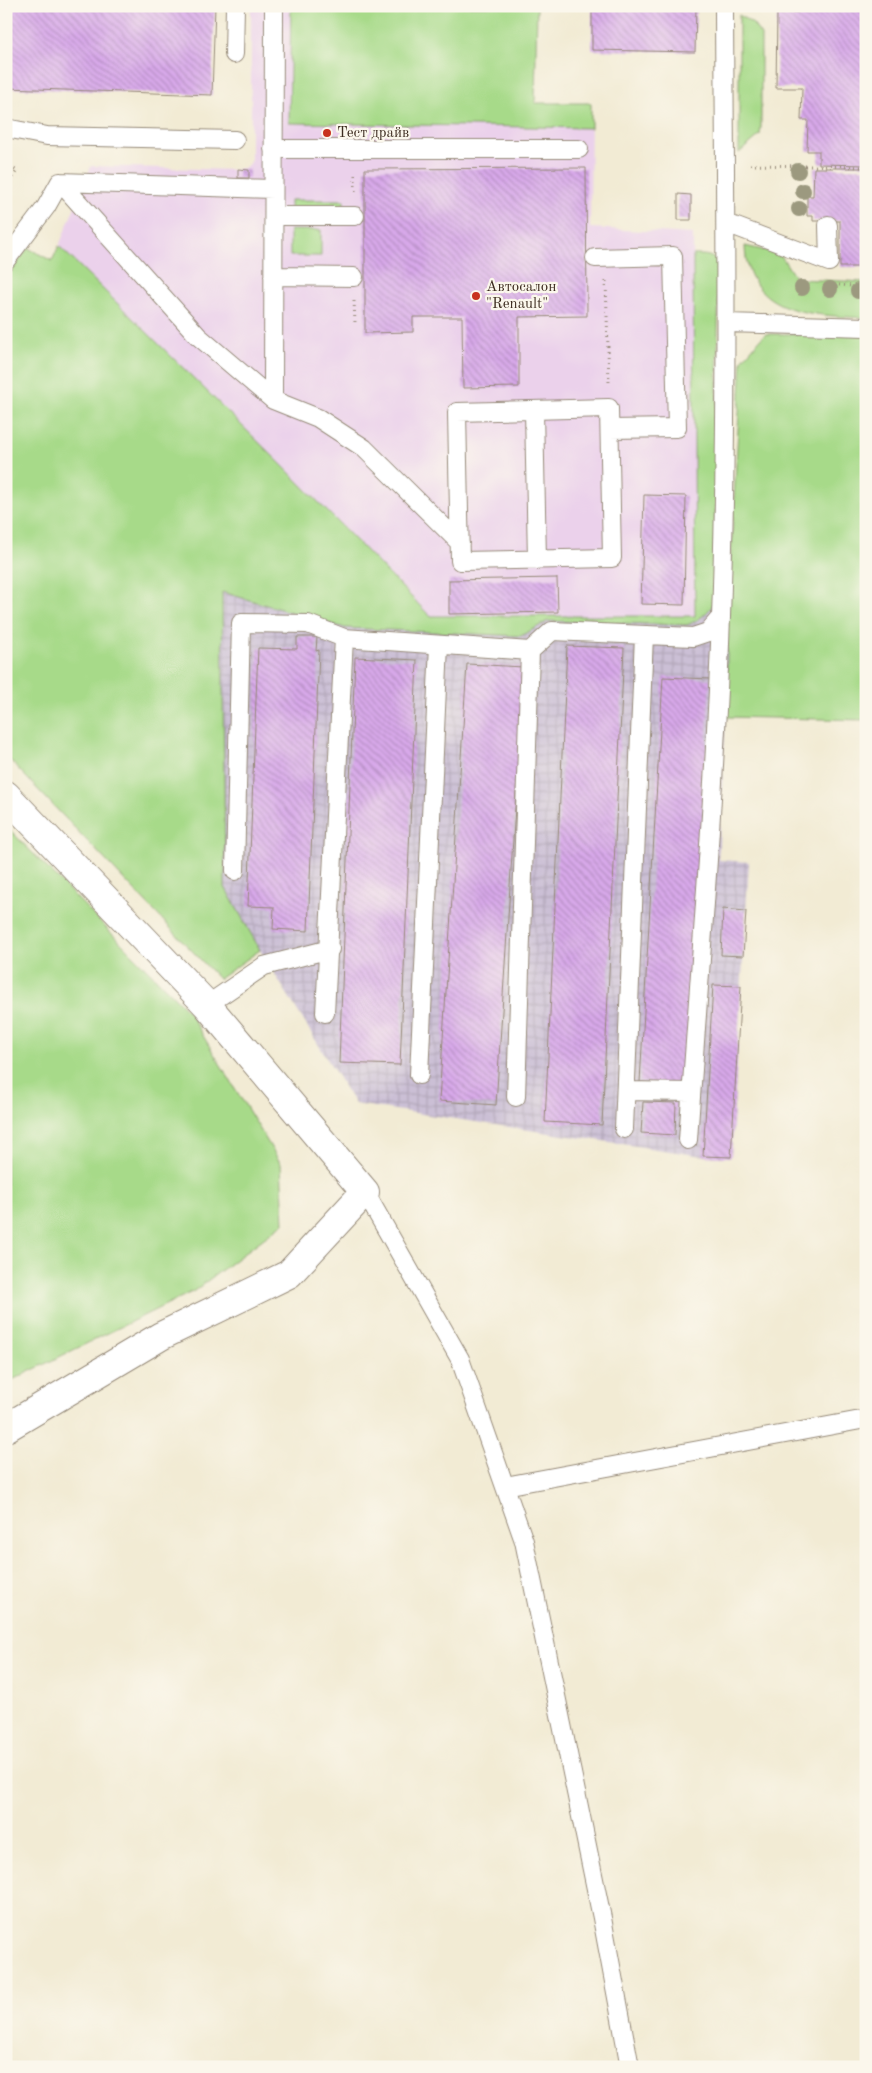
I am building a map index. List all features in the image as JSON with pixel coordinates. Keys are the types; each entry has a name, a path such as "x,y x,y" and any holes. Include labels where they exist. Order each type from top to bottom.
{"street":[{"path":"6,795 207,1004 365,1192 288,1274 161,1336 6,1428"}],"lane":[{"path":"234,54 235,6"},
{"path":"273,400 274,6"},
{"path":"688,1140 721,618 726,322 724,6"},
{"path":"6,128 46,136 235,140"},
{"path":"273,149 579,149"},
{"path":"60,182 273,189"},
{"path":"6,260 46,207 60,182"},
{"path":"60,182 198,336 273,400 318,418 364,448 460,543"},
{"path":"274,216 355,216"},
{"path":"726,223 829,262 828,226"},
{"path":"600,258 673,256 677,428 610,430"},
{"path":"273,276 354,276"},
{"path":"726,322 866,327"},
{"path":"609,408 612,558 460,561 457,412 609,408"},
{"path":"534,410 537,560"},
{"path":"516,1097 530,651 552,631 693,637 708,632 721,618"},
{"path":"235,871 241,623 308,624 344,638 530,651"},
{"path":"624,1129 644,635"},
{"path":"326,1013 344,638"},
{"path":"419,1075 438,645"},
{"path":"207,1004 264,966 330,949"},
{"path":"626,1090 691,1092"},
{"path":"365,1192 460,1359 526,1550 602,1918 630,2067"},
{"path":"505,1486 866,1419"}],"path":[{"path":"6,164 16,171 6,185"},
{"path":"725,164 866,167"},
{"path":"6,203 9,205 6,209"},
{"path":"600,258 609,408"}],"shaded area":[{"path":"251,6 537,6 535,103 591,103 590,228 693,234 695,616 430,616 283,466 59,246 91,166 235,170 248,165 251,160"},
{"path":"222,592 345,628 521,636 548,621 687,625 714,603 728,604 726,717 718,860 749,862 731,1157 703,1156 355,1104 260,950 225,887"}],"green space":[{"path":"291,6 537,6 535,103 591,103 591,128 289,123"},
{"path":"739,15 753,24 761,35 761,127 760,135 739,153"},
{"path":"290,200 344,200 344,213 290,213"},
{"path":"290,230 321,230 321,256 290,256"},
{"path":"59,246 283,466 430,616 695,616 693,255 711,257 719,264 714,603 699,619 687,625 548,621 521,636 345,628 222,592 225,887 260,950 219,979 6,756 6,278 28,248 52,261"},
{"path":"745,246 780,254 796,279 866,282 866,318 805,312 786,307 770,298 757,286 749,269"},
{"path":"765,334 866,334 866,720 726,717 728,604 742,360"},
{"path":"6,826 188,1011 281,1164 284,1223 194,1291 6,1383"}],"building":[{"path":"6,6 215,6 212,95 6,88"},
{"path":"592,6 696,6 695,52 592,50"},
{"path":"798,6 866,6 866,165 819,164 819,151 807,151 808,120 801,120 802,88 776,88 777,12 798,12"},
{"name":"Автосалон \"Renault\"","path":"586,168 587,316 519,317 519,387 463,388 462,317 413,317 413,332 365,333 365,169"},
{"path":"814,168 866,168 866,267 840,267 840,221 813,221 813,216 807,216 807,196 813,196"},
{"path":"238,169 249,170 249,178 238,178"},
{"path":"678,194 691,195 691,220 678,220"},
{"path":"644,495 686,496 684,605 641,604"},
{"path":"557,578 558,612 449,614 449,580"},
{"path":"297,637 317,637 316,651 319,650 308,931 273,929 274,907 248,906 258,648 297,649"},
{"path":"567,646 624,648 602,1125 545,1122"},
{"path":"355,657 417,660 400,1065 339,1063"},
{"path":"467,664 524,667 496,1105 439,1101"},
{"path":"663,677 710,679 687,1085 640,1082"},
{"path":"723,909 746,911 743,956 721,955"},
{"path":"713,985 741,986 731,1157 703,1156"},
{"path":"643,1102 676,1103 675,1135 641,1133"}],"place":[{"name":"Тест драйв","path":"327,133"},
{"name":"Автосалон \"Renault\"","path":"476,296"}]}
